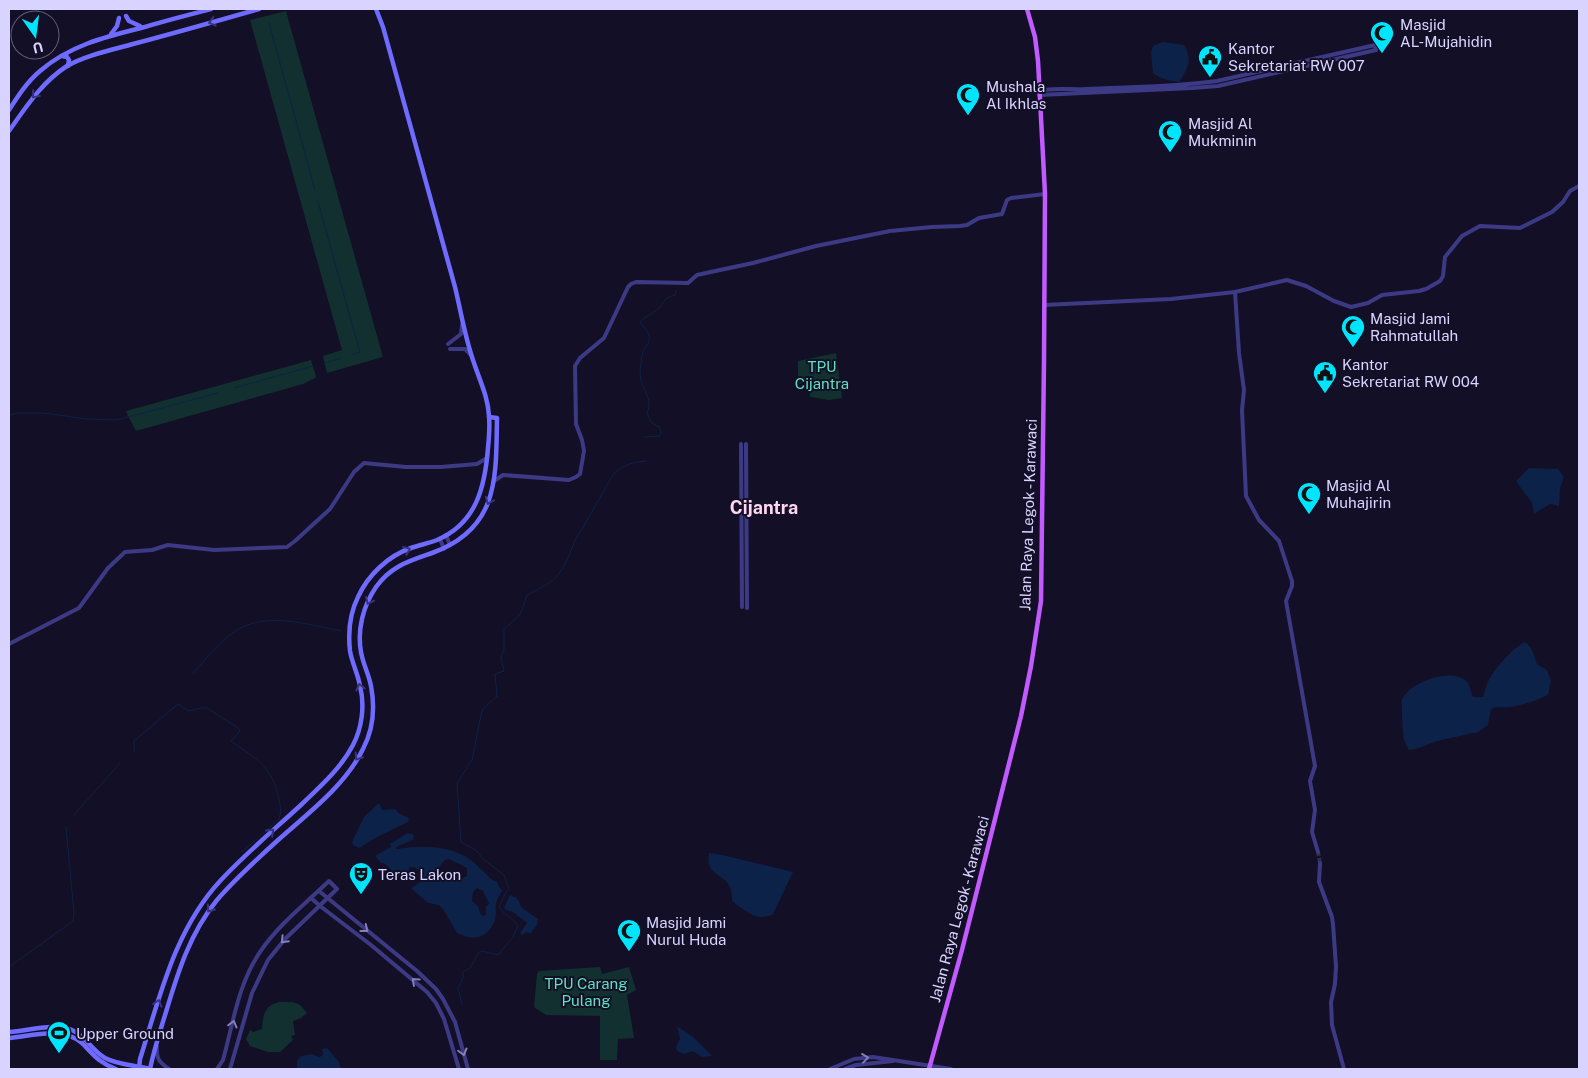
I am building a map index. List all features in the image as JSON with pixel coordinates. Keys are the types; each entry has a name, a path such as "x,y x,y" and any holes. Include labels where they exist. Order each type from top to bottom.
{"main road":[{"path":"60,56 74,48 110,35 211,9"},
{"path":"9,132 39,90 68,66 79,60 259,9"},
{"path":"139,1068 140,1059 174,953 195,913 235,865 322,785 335,771 354,744 362,716 362,700 360,686 350,653 349,635 352,614 358,596 378,568 394,555 440,539 460,524 476,504 482,491 487,458 489,417 485,393 462,322 456,287 383,27 376,9"},
{"name":"Jalan Raya Legok - Karawaci","path":"929,1068 975,899 1021,716 1040,610 1043,519 1044,194 1037,51 1027,9"},
{"path":"126,16 129,21 143,27"},
{"path":"110,35 115,30 119,18"},
{"path":"60,56 67,57 69,60 68,66"},
{"path":"9,110 30,81 55,60"},
{"path":"9,1032 61,1027 83,1036 98,1053 112,1061 150,1069 157,1040 183,958 206,916 217,900 242,873 329,793 364,748 372,717 373,700 371,684 361,651 362,616 376,587 385,576 400,564 444,548 458,540 477,522 486,509 492,494 496,468 497,418 489,417"},
{"path":"235,865 242,873"},
{"path":"174,953 176,957 183,958"},
{"path":"171,965 177,964 180,967"},
{"path":"9,1038 53,1033 66,1035 81,1042 94,1057 116,1069"},
{"path":"94,1057 98,1053"}],"street":[{"path":"1039,93 1048,89 1078,92 1217,81 1376,48"},
{"path":"1044,305 1153,301 1235,292 1287,280 1306,286 1334,301 1351,307 1368,303 1382,295 1419,291 1440,281 1443,276 1445,257 1462,236 1480,226 1520,228 1552,212 1563,202 1570,191 1579,186"},
{"path":"494,481 503,475 569,480 578,476 584,449 576,424 575,366 580,358 604,338 631,284 646,282 688,283 697,275 737,267 852,238 932,226 941,228 965,226 979,218 1002,214 1007,200 1011,198 1044,194"},
{"path":"1235,292 1239,353 1244,390 1242,410 1245,490 1247,500 1259,520 1279,541 1292,581 1286,601 1314,761 1310,784 1316,816 1312,832 1318,852"},
{"path":"462,322 461,334 449,346 465,349 472,357"},
{"path":"741,444 742,607"},
{"path":"746,444 747,608"},
{"path":"9,644 79,608 108,568 124,553 152,550 168,545 208,550 258,547 284,548 295,541 330,509 354,472 364,463 425,468 477,464 487,458"},
{"path":"477,464 485,474"},
{"path":"496,468 503,475"},
{"path":"741,486 746,486"},
{"path":"446,535 450,545"},
{"path":"440,539 444,548"},
{"path":"741,545 747,545"},
{"path":"1320,863 1319,882 1333,924 1336,966 1331,1002 1332,1025 1344,1069"},
{"path":"217,1069 223,1060 241,991 252,965 269,939 330,881 337,889 281,943 262,970 252,993 230,1069"},
{"path":"319,891 436,988 455,1022 468,1069"},
{"path":"311,898 412,978 436,1003 444,1019 458,1069"},
{"path":"252,965 259,964 262,970"},
{"path":"436,1003 443,999"},
{"path":"157,1040 158,1058 169,1069"},
{"path":"830,1069 854,1059 882,1057 929,1068 951,1069"},
{"path":"845,1069 856,1065 892,1060"}],"green space":[{"path":"286,11 383,357 327,373 323,356 342,350 250,20"},
{"name":"TPU Cijantra","path":"836,353 842,398 829,400 810,397 809,385 798,383 798,361"},
{"path":"311,360 316,376 303,384 136,431 126,411"},
{"name":"TPU Carang Pulang","path":"600,967 602,974 629,967 636,990 627,995 634,1038 618,1039 617,1060 600,1060 600,1016 546,1015 534,1007 537,974 539,971"},
{"path":"279,1002 298,1004 307,1013 293,1021 295,1035 291,1036 293,1040 280,1052 268,1052 250,1046 246,1039 250,1030 253,1032 262,1029 265,1012 270,1006"}],"water":[{"path":"1163,42 1184,45 1187,50 1188,64 1179,82 1159,77 1153,73 1151,52 1153,46"},
{"path":"1529,468 1558,469 1564,477 1560,488 1559,506 1550,504 1534,514 1532,503 1516,481"},
{"path":"1525,642 1532,649 1537,664 1547,670 1551,681 1548,695 1520,705 1491,709 1488,725 1478,732 1437,741 1409,750 1404,739 1402,719 1402,700 1406,694 1421,683 1431,679 1451,676 1460,677 1467,682 1473,697 1483,697 1496,668"},
{"path":"379,803 382,810 396,809 398,813 409,818 408,822 359,848 353,845 352,842 364,817"},
{"path":"408,833 414,835 413,840 396,847 396,849 414,847 443,848 468,858 497,882 502,890 496,902 495,920 488,931 475,938 457,933 439,905 428,903 411,888 419,883 421,878 419,870 413,867 409,868 408,875 403,881 375,856 391,847 390,844","holes":["449,859 467,868 467,876 461,879 454,875 449,880 443,877 439,867 445,860","477,888 483,891 489,904 486,906 486,914 484,916 481,915 478,906 472,901 473,892"]},
{"path":"709,853 793,872 773,914 762,917 756,916 732,901 729,885 709,865"},
{"path":"510,895 517,898 522,908 538,919 537,925 530,934 527,932 522,935 520,933 527,923 513,912 504,908"},
{"path":"677,1026 693,1037 712,1056 702,1057 693,1051 684,1054 677,1051 676,1047 680,1039"},
{"path":"327,1048 339,1062 341,1069 297,1069 297,1061 301,1056 312,1054 319,1057 323,1054 322,1049"}],"waterway":[{"path":"269,23 315,190"},
{"path":"318,202 360,352 352,355"},
{"path":"645,437 660,436 661,432 659,427 651,422 647,413 649,400 641,380 640,371 649,335 640,322 658,309 664,300 675,295 676,290"},
{"path":"324,363 342,358"},
{"path":"234,388 313,366"},
{"path":"9,415 44,413 86,419 117,420 218,393"},
{"path":"462,1005 458,988 463,978 463,972 470,968 479,952 483,951 498,955 513,937 518,926 499,907 509,889 504,875 483,859 477,851 461,842 457,783 472,760 482,710 497,696 495,674 504,671 501,658 504,649 504,629 520,615 527,595 549,583 557,576 614,473 629,464 646,461"},
{"path":"193,673 228,636 246,625 273,620 342,631"},
{"path":"134,751 134,741 178,704 188,711 207,708 238,728 240,731 231,741 260,762 270,774 279,799 280,809 279,819 242,852"},
{"path":"73,816 120,763"},
{"path":"9,967 73,921 74,913 66,827"}],"tunnel":[{"path":"1318,852 1320,863"}],"place":[{"name":"Masjid AL-Mujahidin","path":"1382,54"},
{"name":"Kantor Sekretariat RW 007","path":"1210,78"},
{"name":"Mushala Al Ikhlas","path":"968,116"},
{"name":"Masjid Al Mukminin","path":"1170,153"},
{"name":"Masjid Jami Rahmatullah","path":"1353,348"},
{"name":"Kantor Sekretariat RW 004","path":"1325,394"},
{"name":"Masjid Al Muhajirin","path":"1309,515"},
{"name":"Teras Lakon","path":"361,895"},
{"name":"Masjid Jami Nurul Huda","path":"629,952"},
{"name":"Upper Ground","path":"59,1054"}],"district":[{"name":"Cijantra","path":"764,507"}]}
